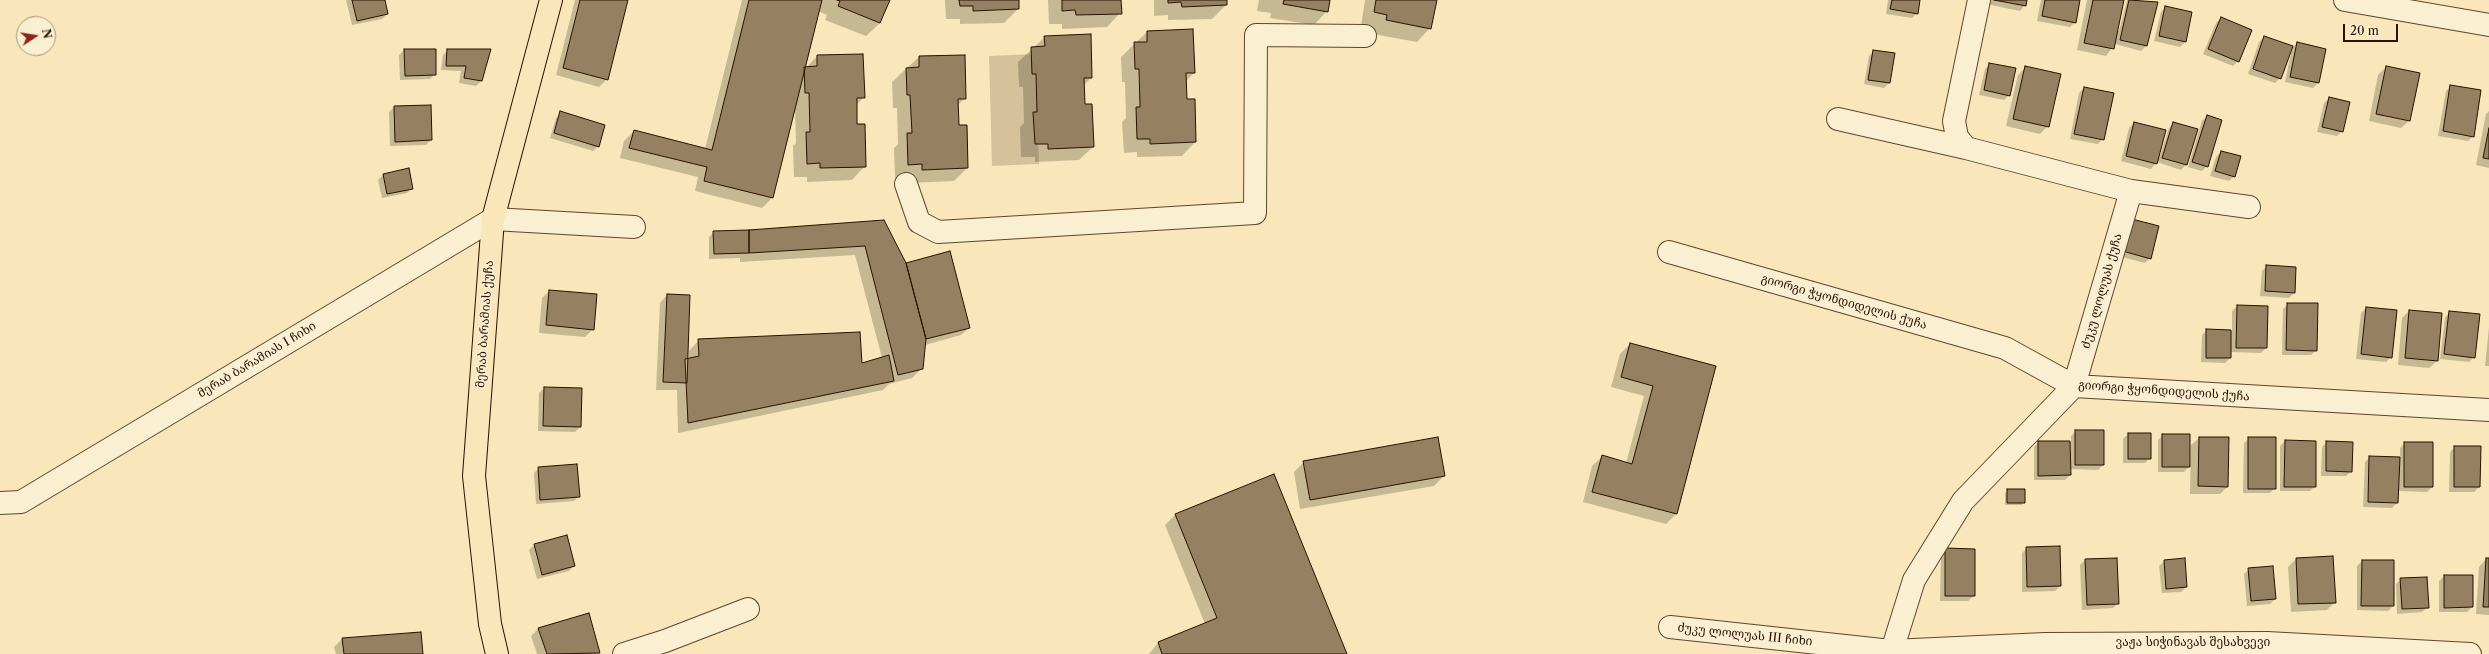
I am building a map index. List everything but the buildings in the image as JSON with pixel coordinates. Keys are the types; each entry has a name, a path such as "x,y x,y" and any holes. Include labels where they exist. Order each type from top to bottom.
{"main road":[{"name":"მერაბ ბარამიას ქუჩა","path":"497,654 490,624 474,476 493,219 551,0"}],"street":[{"path":"1966,148 1957,137 1954,120 1979,0"},
{"path":"2345,0 2489,25"},
{"path":"906,184 919,222 938,232 1255,213 1256,35 1365,36"},
{"path":"1838,119 1966,148 2131,191 2249,207"},
{"name":"ძუკუ ლოლუას ქუჩა","path":"1891,652 1914,580 1963,501 2074,386 2131,191"},
{"path":"493,219 634,227"},
{"name":"მერაბ ბარამიას I ჩიხი","path":"11,503 493,219"},
{"name":"გიორგი ჭყონდიდელის ქუჩა","path":"1669,252 2005,348 2074,386 2489,410"},
{"path":"624,654 665,641 748,609"},
{"name":"ძუკუ ლოლუას III ჩიხი","path":"1670,627 1891,652"},
{"name":"ვაჟა სიჭინავას შესახვევი","path":"1891,652 2045,644 2266,643 2470,654"}],"shaded area":[{"path":"1035,54 1039,164 992,166 989,56"}]}
